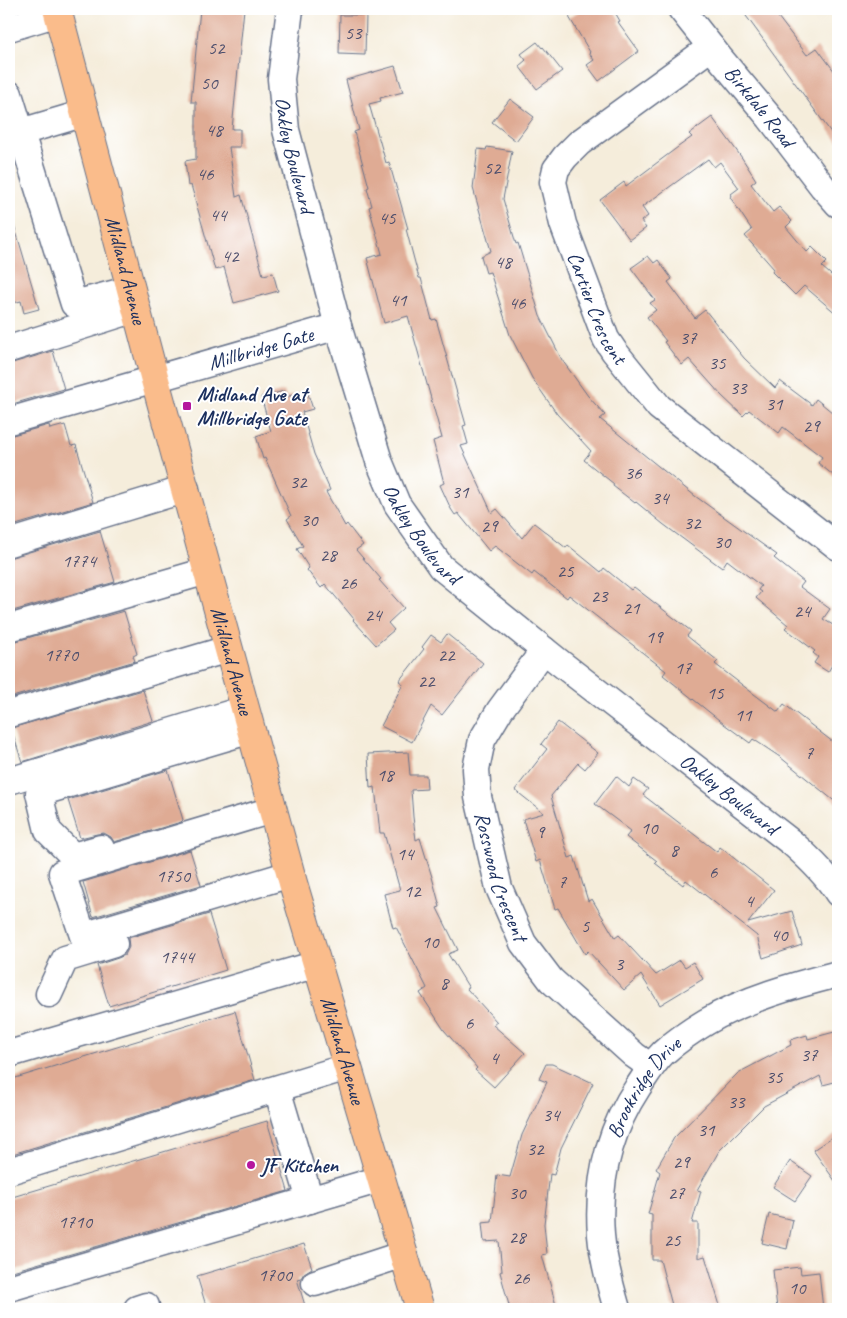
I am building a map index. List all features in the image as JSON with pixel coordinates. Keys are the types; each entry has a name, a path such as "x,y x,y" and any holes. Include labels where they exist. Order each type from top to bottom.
{"main road":[{"name":"Midland Avenue","path":"58,11 155,380 292,882 420,1309"}],"street":[{"name":"Oakley Boulevard","path":"290,9 281,78 286,130 338,326 379,461 397,504 441,567 544,650 792,843 830,881 838,893"},
{"name":"Birkdale Road","path":"681,9 770,118 822,187 838,204"},
{"path":"9,28 58,11"},
{"name":"Cartier Crescent","path":"711,47 579,143 565,157 556,169 553,182 563,224 606,339 659,407 838,548"},
{"path":"9,94 74,304 134,299"},
{"path":"20,132 85,112"},
{"path":"9,349 134,299"},
{"name":"Millbridge Gate","path":"9,420 155,380 338,326"},
{"path":"9,535 184,484"},
{"path":"9,543 184,484"},
{"path":"9,628 207,571"},
{"path":"9,700 184,646 189,661"},
{"path":"9,714 228,649"},
{"name":"Rosswood Crescent","path":"544,650 500,710 482,740 476,769 478,797 499,888 524,943 551,980 634,1055 651,1066"},
{"path":"9,781 248,720"},
{"path":"248,720 39,793 48,831 72,856 225,812 271,804"},
{"path":"271,804 62,873 83,936 292,882"},
{"path":"49,994 65,959 292,882"},
{"path":"9,1054 317,964"},
{"name":"Brookridge Drive","path":"617,1309 605,1262 601,1237 604,1171 608,1149 617,1125 651,1066 678,1041 724,1013 747,1003 838,974"},
{"path":"9,1171 348,1067"},
{"path":"277,1088 310,1200"},
{"path":"9,1288 381,1179"},
{"path":"315,1283 404,1254"}],"building":[{"path":"200,9 244,9 232,129 240,129 240,147 229,147 236,197 241,195 263,275 273,273 278,291 234,303 224,267 215,270 191,185 188,186 185,161 196,159 196,102 191,102"},
{"path":"583,9 613,9 620,21 618,22 639,51 599,81 587,65 594,60 569,17"},
{"path":"741,9 772,9 807,55 817,48 838,76 838,142"},
{"path":"340,15 366,15 365,55 339,54"},
{"path":"537,42 562,71 537,89 519,66 526,60 521,54"},
{"path":"395,66 403,92 380,98 381,101 369,104 386,163 389,162 408,229 406,229 419,278 421,278 432,320 436,319 466,425 463,426 468,444 461,446 492,513 497,509 522,538 534,523 566,548 568,545 601,572 604,568 631,590 634,587 691,631 687,636 718,661 715,664 778,712 784,704 838,746 838,804 780,757 753,739 750,743 724,724 663,675 666,671 569,595 567,598 534,572 532,575 495,546 489,551 458,513 455,515 451,509 440,485 444,483 433,441 442,438 408,316 384,323 367,258 382,254 369,207 372,206 367,188 369,187 354,132 359,130 346,80"},
{"path":"510,99 534,117 516,141 492,122"},
{"path":"712,117 756,180 751,184 773,212 779,207 792,221 786,227 807,252 812,247 827,262 822,267 838,281 838,315 804,286 795,295 772,272 774,269 745,236 752,230 730,197 739,188 720,162 714,167 708,159 642,207 648,216 641,221 646,228 630,240 600,200 624,182 626,186 692,137 689,134"},
{"path":"487,147 512,151 503,199 516,244 518,243 540,316 562,360 588,396 605,415 600,419 695,496 777,555 774,558 804,582 800,587 830,609 823,619 838,628 838,669 832,665 828,672 814,663 818,657 813,653 815,651 785,628 788,625 756,598 761,592 758,590 761,586 727,560 722,568 613,486 614,484 584,460 591,451 557,414 532,378 510,335 490,272 486,273 481,256 491,251 473,188 478,149 486,150"},
{"path":"9,221 13,221 39,309 24,313 21,301 9,304"},
{"path":"648,256 654,263 658,260 672,279 668,282 695,318 705,310 744,358 775,388 780,381 812,405 816,399 838,417 838,479 818,463 822,457 783,427 779,433 749,410 743,416 721,395 689,359 682,365 647,317 656,310 650,303 655,300 631,268"},
{"path":"53,351 64,389 9,405 9,364"},
{"path":"284,391 286,397 307,391 313,409 302,412 314,454 330,490 326,492 345,526 347,524 363,545 356,550 404,608 388,623 394,630 376,645 353,620 325,584 321,588 307,570 309,568 297,549 303,546 287,519 291,516 265,458 263,459 256,436 271,431 261,397"},
{"path":"49,425 50,429 65,425 71,446 76,445 93,502 9,527 9,436"},
{"path":"100,531 115,582 9,612 9,558"},
{"path":"124,611 137,654 133,656 135,661 9,698 9,643"},
{"path":"447,634 483,663 442,715 431,706 412,742 381,726 403,684 399,681 424,649 422,647 431,635 441,642"},
{"path":"143,690 153,721 22,762 11,728"},
{"path":"558,722 598,753 585,769 578,763 551,796 569,858 574,856 588,901 592,899 615,938 619,935 656,975 680,960 685,967 693,962 703,979 660,1005 641,975 624,990 588,951 585,954 558,908 555,909 540,860 536,862 523,819 544,813 515,790 547,749 541,744"},
{"path":"408,752 410,775 426,775 427,789 411,790 413,817 416,840 420,838 440,907 437,908 458,950 448,954 469,988 467,989 497,1022 493,1025 525,1053 494,1087 475,1070 477,1068 444,1030 420,993 427,988 396,927 393,928 384,894 400,890 384,833 380,833 375,787 370,788 368,754"},
{"path":"168,770 183,820 181,822 114,842 111,837 104,833 80,838 68,800"},
{"path":"616,776 629,787 634,779 648,789 643,795 717,852 720,847 774,890 748,923 792,911 802,945 763,958 757,936 686,880 683,885 655,863 657,861 626,837 631,831 595,804"},
{"path":"190,850 201,885 93,917 83,882"},
{"path":"209,914 226,970 109,1006 97,965 125,955 129,947 128,938"},
{"path":"235,1011 255,1080 9,1155 9,1080"},
{"path":"838,1031 838,1081 823,1085 820,1076 764,1106 719,1151 697,1190 701,1191 692,1223 698,1223 698,1258 705,1256 721,1309 673,1309 660,1260 652,1260 652,1215 648,1214 660,1172 656,1169 674,1138 738,1073 791,1045 790,1040 807,1035 808,1039"},
{"path":"546,1064 552,1064 593,1083 561,1148 554,1175 550,1174 544,1224 547,1254 542,1255 557,1309 510,1309 500,1272 502,1271 499,1241 484,1242 482,1223 492,1222 497,1175 510,1177 522,1135 547,1082 539,1079"},
{"path":"267,1121 288,1191 9,1272 9,1198"},
{"path":"838,1133 838,1185 813,1150"},
{"path":"790,1161 812,1176 795,1201 773,1187"},
{"path":"769,1214 793,1220 787,1249 762,1243"},
{"path":"304,1244 312,1268 304,1273 301,1278 297,1279 306,1309 207,1309 197,1276"},
{"path":"800,1267 801,1274 819,1272 823,1309 777,1309 773,1270"}],"place":[{"name":"Midland Ave at Millbridge Gate","path":"187,406"},
{"name":"JF Kitchen","path":"251,1165"}]}
